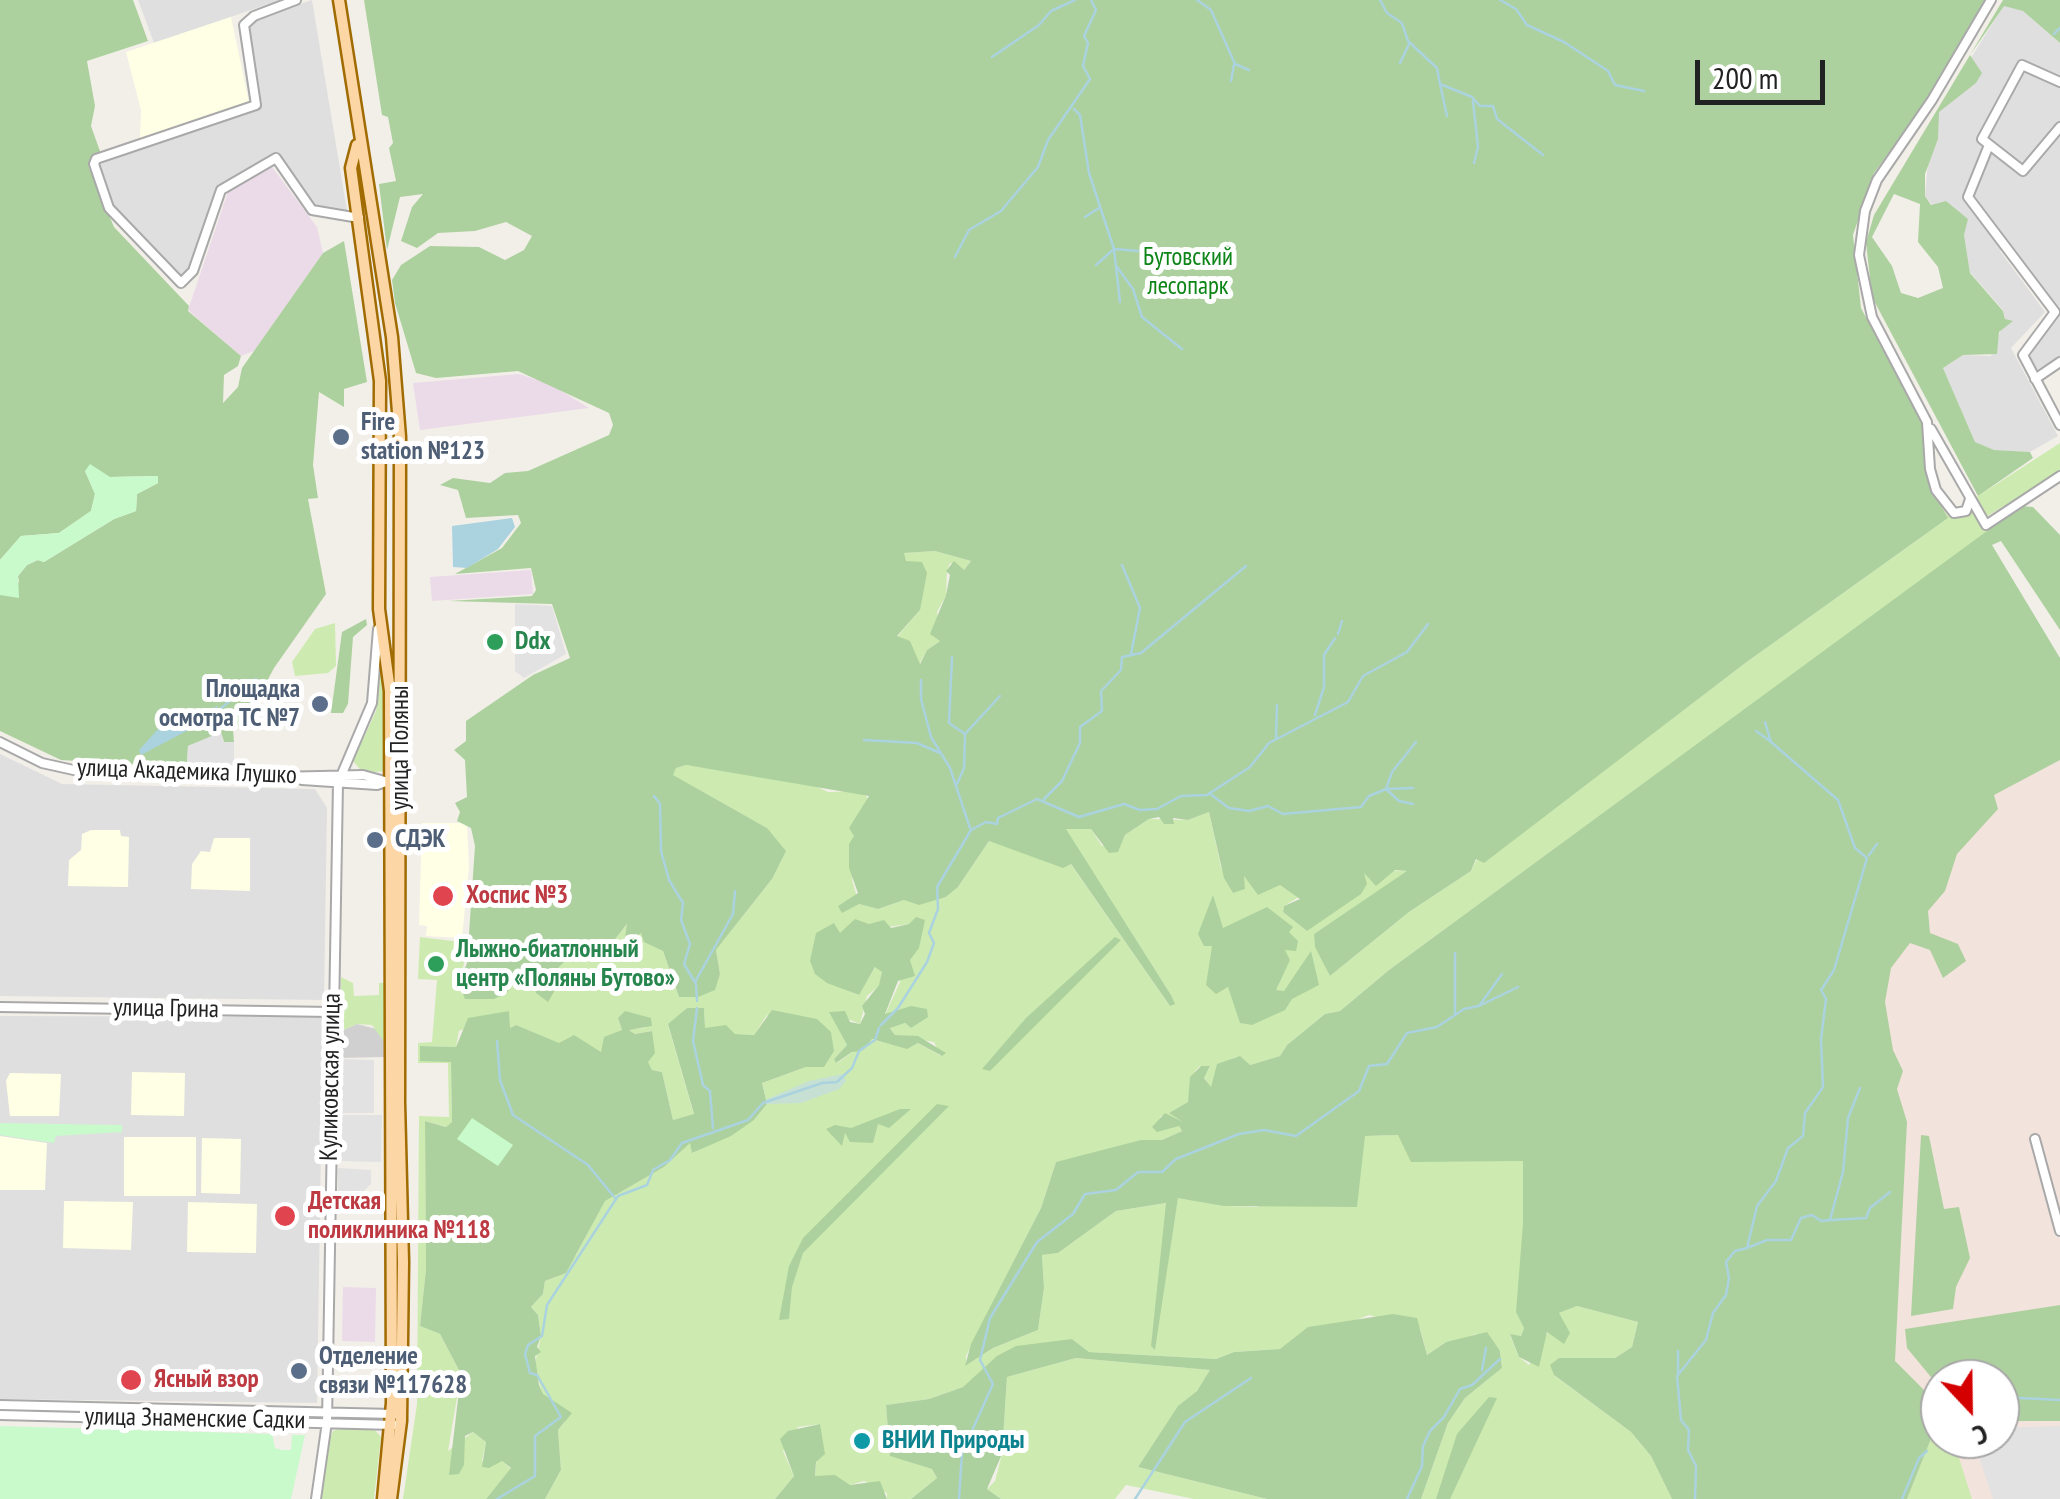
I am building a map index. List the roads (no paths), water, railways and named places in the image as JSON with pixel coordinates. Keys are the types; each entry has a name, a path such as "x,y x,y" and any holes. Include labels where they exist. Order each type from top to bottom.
{"main road":[{"name":"улица Поляны","path":"340,0 392,337 398,405 392,1499"},
{"name":"улица Поляны","path":"359,138 351,168 380,381 379,609 390,674 396,769"},
{"name":"улица Поляны","path":"383,1499 394,1416 396,798 382,781 396,769"}],"street":[{"path":"296,0 254,16 244,25 256,105 96,159 94,164 109,208 182,283 194,271 221,190 276,158 312,210 359,218"},
{"path":"1991,0 1943,83 1882,172 1861,228 1860,269 1869,310 1986,526 2060,476"},
{"path":"2060,82 2022,65 1982,140 2023,171 2060,127"},
{"path":"1989,145 1968,197 2055,312 2023,355 2060,425"},
{"path":"2035,379 2060,362"},
{"path":"1927,422 1930,475 1939,496 1956,514 1966,511 1970,500"},
{"name":"Куликовская улица","path":"316,1499 327,1422 337,801 340,779 372,703 379,609"},
{"name":"улица Академика Глушко","path":"0,742 67,770 382,781"},
{"path":"288,777 320,782 340,779 352,784"},
{"path":"320,782 337,801 342,788 382,781"},
{"name":"улица Грина","path":"0,1007 332,1012"},
{"path":"2035,1139 2060,1231"},
{"name":"улица Знаменские Садки","path":"0,1405 327,1411 394,1416"},
{"path":"151,1418 164,1408"},
{"name":"улица Знаменские Садки","path":"0,1415 373,1425 394,1416"},
{"path":"373,1425 384,1432 390,1443"}],"water":[{"path":"512,518 515,527 498,549 467,568 453,567 452,526"},
{"path":"218,706 217,715 141,755 139,750 161,726"}],"waterway":[{"path":"992,57 1039,25 1051,11 1075,0"},
{"path":"955,257 969,230 1001,211 1038,167 1048,140 1090,79 1083,66 1088,43 1084,36 1096,10 1091,0"},
{"path":"1197,0 1211,10 1235,64 1249,70"},
{"path":"1380,0 1387,13 1402,23 1408,41 1437,68 1440,84 1472,97 1480,106 1493,106 1497,119 1543,155"},
{"path":"1500,0 1516,9 1527,25 1564,42 1608,71 1615,85 1644,91"},
{"path":"1928,99 1986,0"},
{"path":"2054,34 2060,28"},
{"path":"1400,63 1409,44"},
{"path":"1231,81 1234,65"},
{"path":"1440,84 1447,116"},
{"path":"1473,101 1478,147 1474,163"},
{"path":"1074,109 1080,115 1089,173 1114,249 1120,302"},
{"path":"1085,217 1099,208"},
{"path":"1096,265 1114,249 1138,251"},
{"path":"1117,267 1133,289 1142,317 1182,349"},
{"path":"1122,565 1140,608 1131,654"},
{"path":"1044,799 1062,781 1080,743 1080,727 1102,711 1101,691 1121,670 1122,657 1141,653 1246,566"},
{"path":"1338,634 1342,621"},
{"path":"881,1025 898,1008 927,962 934,943 929,933 938,909 937,887 971,830 986,822 997,824 998,818 1037,799 1079,817 1124,804 1140,810 1157,809 1181,796 1207,795 1250,767 1269,743 1348,702 1363,676 1407,652 1428,624"},
{"path":"1315,715 1324,687 1324,655 1335,638"},
{"path":"952,657 949,723 965,734 964,768 957,784"},
{"path":"219,710 256,679"},
{"path":"921,680 921,699 931,737 950,768 970,828"},
{"path":"965,734 1000,696"},
{"path":"1276,738 1277,705"},
{"path":"1695,1499 1696,1466 1688,1450 1689,1430 1681,1420 1677,1376 1706,1340 1713,1313 1726,1295 1726,1262 1735,1251 1747,1248 1757,1206 1776,1181 1788,1148 1803,1136 1805,1113 1823,1087 1821,1039 1826,999 1821,990 1834,970 1867,858 1855,848 1838,800 1771,742 1765,722"},
{"path":"1756,731 1770,741"},
{"path":"864,740 917,743 940,753"},
{"path":"1209,793 1229,808 1249,811 1268,806 1283,814 1361,807 1369,796 1386,789 1392,772 1416,742"},
{"path":"1386,789 1413,788"},
{"path":"1387,790 1399,801 1413,804"},
{"path":"654,796 660,804 661,851 669,880 683,903 681,920 690,944 684,964 696,984 697,1001"},
{"path":"1869,855 1877,844"},
{"path":"695,982 733,914 735,891"},
{"path":"1455,953 1455,1015"},
{"path":"959,1499 962,1453 993,1384 980,1360 990,1318 1037,1242 1073,1214 1085,1194 1116,1190 1138,1172 1162,1172 1176,1159 1239,1134 1264,1130 1296,1136 1359,1091 1369,1066 1387,1064 1407,1033 1437,1027 1464,1009 1479,1006 1502,974"},
{"path":"1479,1006 1518,987"},
{"path":"697,1008 693,1041 703,1085 710,1091 713,1128"},
{"path":"497,1499 535,1476 535,1436 561,1417 537,1375 530,1373 525,1354 528,1345 542,1336 547,1305 618,1196 647,1185 653,1170 670,1160 682,1143 748,1120 763,1103 822,1083 837,1082 852,1068 859,1051 875,1040 879,1028"},
{"path":"497,1041 500,1080 513,1115 588,1165 615,1198"},
{"path":"1747,1248 1767,1240 1791,1240 1801,1218 1812,1215 1821,1221 1830,1220 1843,1172 1848,1118 1860,1088"},
{"path":"1831,1220 1866,1218 1870,1208 1890,1192"},
{"path":"1482,1370 1486,1348"},
{"path":"1678,1351 1678,1374"},
{"path":"1407,1499 1422,1466 1423,1446 1430,1431 1444,1417 1460,1389 1472,1385 1500,1359"},
{"path":"1135,1499 1185,1422 1251,1378"},
{"path":"2020,1398 2060,1400"},
{"path":"1902,1499 1920,1457"}],"place":[{"name":"Fire station №123","path":"341,437"},
{"name":"Ddx","path":"495,642"},
{"name":"Площадка осмотра ТС №7","path":"320,704"},
{"name":"СДЭК","path":"375,840"},
{"name":"Хоспис №3","path":"443,896"},
{"name":"Лыжно-биатлонный центр «Поляны Бутово»","path":"436,964"},
{"name":"Детская поликлиника №118","path":"285,1216"},
{"name":"Отделение связи №117628","path":"299,1371"},
{"name":"Ясный взор","path":"131,1380"},
{"name":"ВНИИ Природы","path":"862,1441"}],"park label":[{"name":"Бутовский лесопарк","path":"1188,272"}]}
